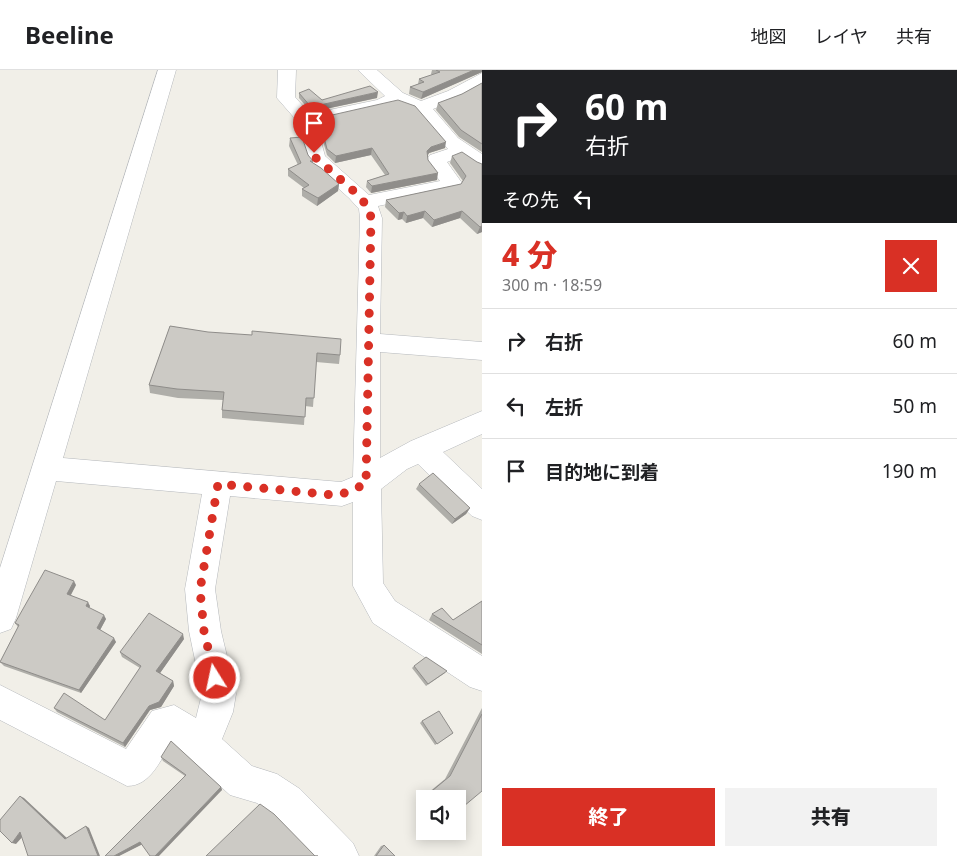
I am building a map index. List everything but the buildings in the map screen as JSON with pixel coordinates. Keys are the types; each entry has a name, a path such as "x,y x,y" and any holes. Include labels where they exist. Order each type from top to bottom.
{"street":[{"path":"0,618 10,550 46,468 167,70"},
{"path":"287,70 286,98 306,120 316,158 364,202 371,218 366,484 368,534 366,574 368,586 384,612 482,675"},
{"path":"366,70 397,98 421,107 451,142 482,163"},
{"path":"421,107 454,95 482,78"},
{"path":"306,120 382,104 397,98"},
{"path":"364,202 450,186 452,183 438,165 438,159 462,150"},
{"path":"368,342 482,351"},
{"path":"46,468 334,495 342,494 366,484 397,461 482,422"},
{"path":"422,449 482,507"},
{"path":"202,744 216,712 219,694 204,631 200,590 218,484"},
{"path":"0,702 127,768 134,768 164,724 174,722 202,744 244,782 264,787 286,802 340,856"}],"route":[{"path":"215,678 212,657 204,631 200,590 218,484 334,495 355,490 366,484 371,218 369,208 364,202 316,158 314,153"}]}
